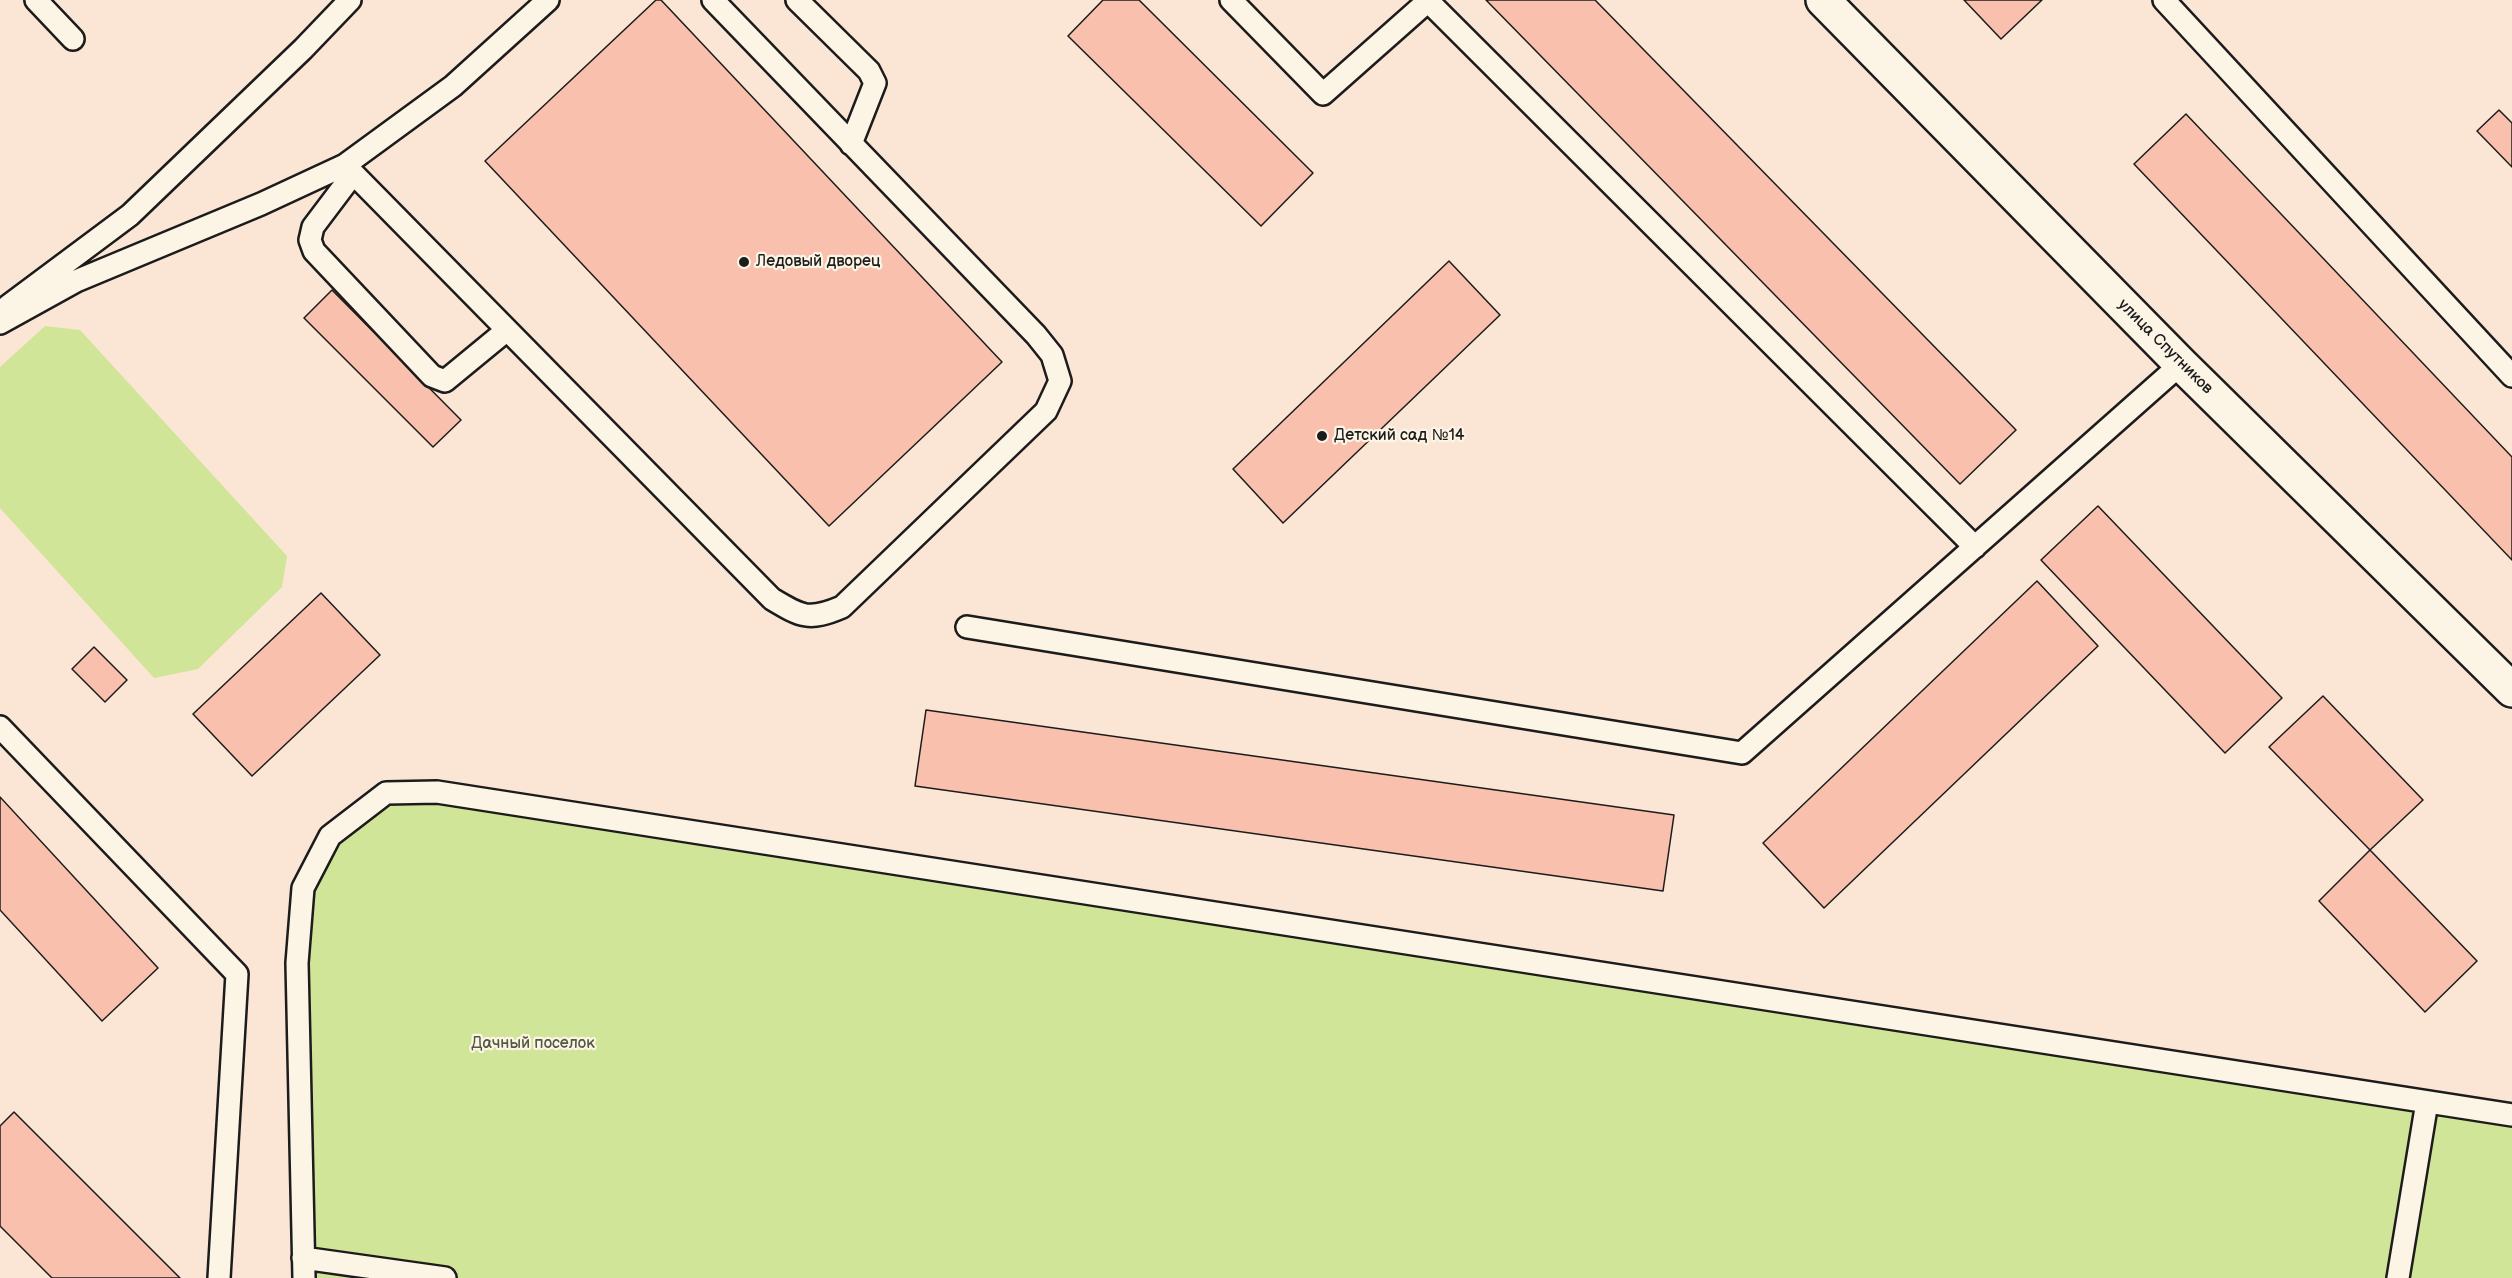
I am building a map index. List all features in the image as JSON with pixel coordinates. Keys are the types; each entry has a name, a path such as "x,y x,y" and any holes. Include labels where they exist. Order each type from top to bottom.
{"street":[{"name":"улица Спутников","path":"1823,0 2181,364 2512,690"}],"lane":[{"path":"36,0 73,39"},
{"path":"0,312 130,215 303,50 351,0"},
{"path":"0,323 76,281 349,170 453,86 548,0"},
{"path":"349,170 772,599 797,614 820,616 842,607 1046,411 1060,381 1052,355 1036,335 713,0"},
{"path":"797,0 869,70 875,83 851,144"},
{"path":"1231,0 1323,94 1427,1 1975,547"},
{"path":"2164,0 2512,376"},
{"path":"349,170 313,227 310,240 314,251 432,376 445,381 507,330"},
{"path":"967,627 1742,753 2181,364"},
{"path":"0,727 237,974 219,1278"},
{"path":"445,1278 304,1268 297,963 303,888 330,836 386,793 437,792 2512,1115"},
{"path":"2398,1278 2427,1102"}],"green space":[{"path":"45,326 80,330 287,556 282,587 198,669 154,678 0,508 0,367"},
{"name":"Дачный поселок","path":"386,793 2512,1115 2512,1278 304,1278 303,888 330,836"}],"building":[{"name":"Ледовый дворец","path":"656,0 661,0 1002,362 829,526 485,161"},
{"path":"1103,0 1139,0 1313,173 1261,226 1068,36"},
{"path":"1486,0 1595,0 2016,430 1960,484"},
{"path":"1964,0 2042,0 2001,39"},
{"path":"2499,110 2512,123 2512,167 2477,131"},
{"path":"2186,114 2512,457 2512,560 2134,164"},
{"path":"1449,261 1500,315 1283,523 1233,469"},
{"path":"332,290 461,420 433,447 304,318"},
{"path":"2098,506 2282,698 2225,753 2041,560"},
{"path":"2037,581 2098,646 1824,908 1763,843"},
{"path":"321,593 380,655 252,776 193,714"},
{"path":"94,647 127,680 105,702 72,669"},
{"path":"2323,696 2423,800 2370,850 2269,747"},
{"path":"926,710 1674,815 1663,891 915,786"},
{"path":"0,797 158,968 102,1021 0,910"},
{"path":"2370,850 2477,961 2425,1012 2319,901"},
{"path":"14,1112 180,1278 52,1278 0,1226 0,1126"}],"place":[{"name":"Ледовый дворец","path":"744,262"},
{"name":"Детский сад №14","path":"1322,436"}]}
